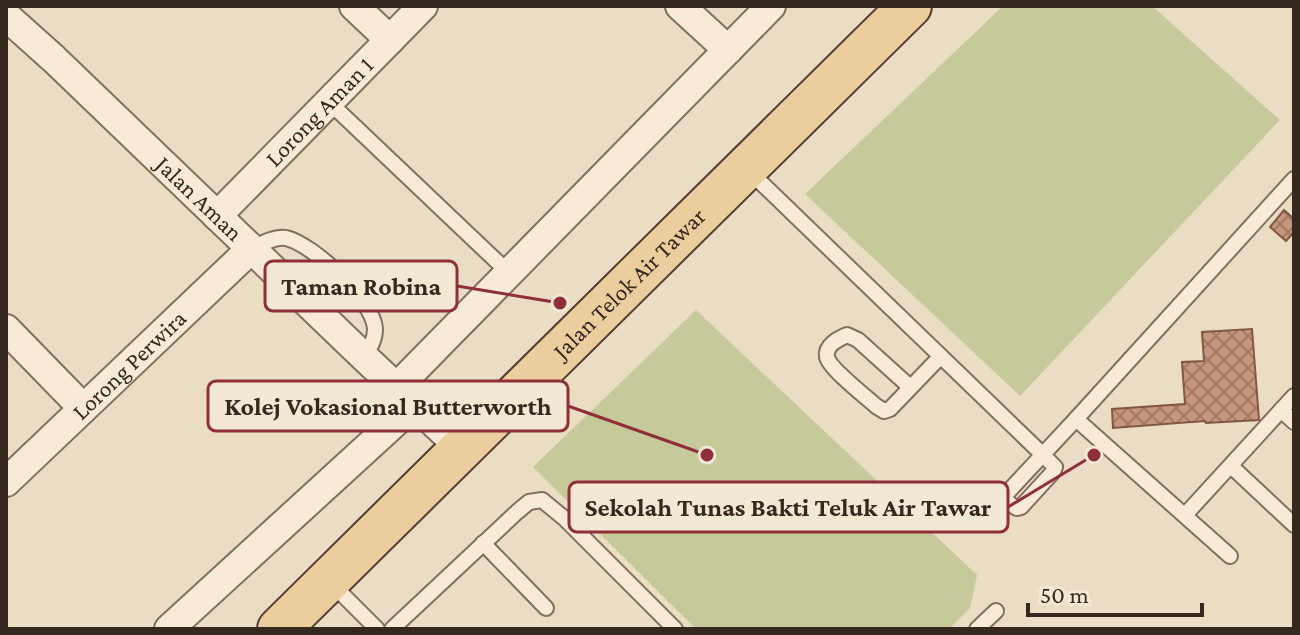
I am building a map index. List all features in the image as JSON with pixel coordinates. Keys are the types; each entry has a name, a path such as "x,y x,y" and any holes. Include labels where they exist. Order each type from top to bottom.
{"main road":[{"name":"Jalan Telok Air Tawar","path":"279,629 910,6"}],"street":[{"path":"354,6 390,40"},
{"name":"Lorong Aman 1","path":"217,216 423,6"},
{"path":"680,6 728,50"},
{"path":"169,629 406,395 509,273 771,6"},
{"name":"Jalan Aman","path":"6,16 462,449"},
{"name":"Lorong Perwira","path":"6,482 251,249"},
{"path":"6,329 83,408"}],"lane":[{"path":"329,102 509,273"},
{"path":"746,167 1042,454 1294,179"},
{"path":"251,249 284,237 305,246 335,269 362,301 375,325 373,343 364,357"},
{"path":"910,387 858,340 847,335 828,348 827,359 833,367 884,411 890,409 940,357"},
{"path":"1185,515 1294,396"},
{"path":"1281,410 1294,422"},
{"path":"1076,419 1230,556"},
{"path":"1231,466 1294,525"},
{"path":"392,629 529,502 542,500 675,629"},
{"path":"483,543 546,608"},
{"path":"328,581 377,629"},
{"path":"977,629 996,611"}],"green space":[{"path":"1003,6 1152,6 1280,120 1020,396 805,194"},
{"path":"696,310 977,575 970,608 949,629 696,629 533,467"}],"building":[{"path":"1284,210 1294,219 1294,232 1286,241 1270,227"},
{"path":"1252,329 1259,420 1113,428 1112,409 1185,404 1182,362 1204,361 1202,332"}],"place":[{"name":"Taman Robina","path":"560,303"},
{"name":"Kolej Vokasional Butterworth","path":"707,455"},
{"name":"Sekolah Tunas Bakti Teluk Air Tawar","path":"1094,455"}]}
